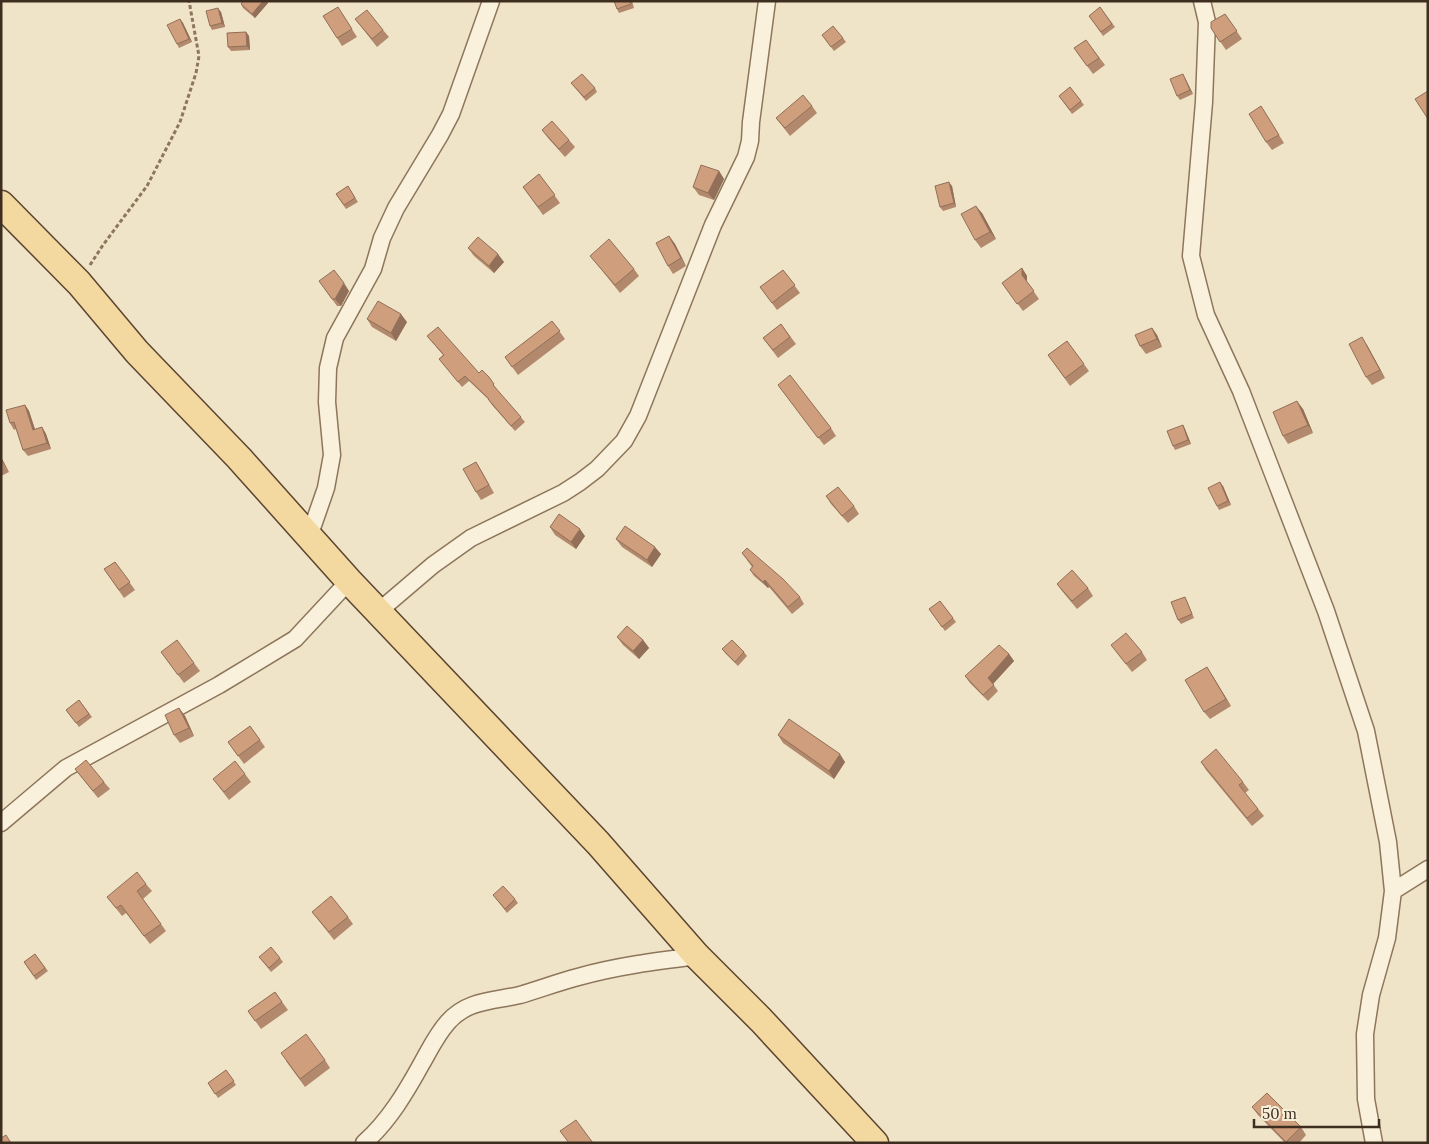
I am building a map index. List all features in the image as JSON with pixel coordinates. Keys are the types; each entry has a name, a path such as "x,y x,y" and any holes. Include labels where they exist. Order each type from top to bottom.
{"main road":[{"path":"1,204 78,282 137,352 239,458 349,581 598,843 698,956 761,1020 875,1143"}],"street":[{"path":"309,537 326,488 332,455 327,402 328,368 335,338 373,269 382,238 396,208 451,114 491,1"},
{"path":"379,611 433,565 471,538 563,493 580,482 597,469 624,441 638,416 713,225 746,157 750,142 767,1"},
{"path":"1202,1 1207,22 1204,102 1191,256 1206,315 1241,391 1326,610 1366,731 1388,842 1393,891 1387,938 1371,995 1365,1034 1366,1100 1374,1143"},
{"path":"1,823 66,768 219,685 295,639 349,581"},
{"path":"1393,891 1428,869"},
{"path":"364,1143 385,1121 410,1085 440,1032 449,1020 463,1008 622,967 698,956"}],"path":[{"path":"78,282 147,186 180,122 196,73 199,56 189,1"}],"building":[{"path":"243,1 263,1 252,14 241,4"},
{"path":"614,1 630,1 631,4 617,9"},
{"path":"338,7 352,29 337,38 323,16"},
{"path":"1100,7 1112,24 1101,32 1089,16"},
{"path":"218,8 222,23 210,26 206,11"},
{"path":"367,10 383,30 372,39 355,19"},
{"path":"1225,14 1237,31 1220,42 1211,28 1211,22"},
{"path":"180,19 189,39 177,44 167,25"},
{"path":"833,26 843,38 831,47 822,35"},
{"path":"246,32 247,46 228,47 227,33"},
{"path":"1086,40 1099,58 1087,66 1074,48"},
{"path":"582,74 595,88 584,97 571,83"},
{"path":"1183,74 1190,90 1177,96 1170,79"},
{"path":"1070,87 1081,101 1070,110 1059,96"},
{"path":"1428,91 1428,119 1415,99"},
{"path":"803,95 812,106 785,128 776,118"},
{"path":"1261,106 1279,135 1266,142 1249,114"},
{"path":"552,121 569,140 559,149 542,130"},
{"path":"701,165 719,171 708,193 693,187"},
{"path":"539,174 555,195 538,207 523,187"},
{"path":"949,182 954,203 940,207 935,186"},
{"path":"348,186 355,198 344,205 336,194"},
{"path":"976,206 990,232 975,240 961,214"},
{"path":"669,236 681,258 668,266 656,243"},
{"path":"478,237 498,254 489,266 468,248"},
{"path":"609,239 634,269 615,285 590,256"},
{"path":"1022,268 1022,275 1034,291 1017,304 1002,283"},
{"path":"334,270 344,283 335,299 332,299 319,281"},
{"path":"783,270 795,285 772,303 760,287"},
{"path":"378,301 401,314 391,333 367,319"},
{"path":"552,321 560,331 512,367 505,357"},
{"path":"781,324 790,337 773,350 763,338"},
{"path":"438,327 479,373 482,370 489,377 493,385 521,417 511,426 489,399 465,376 458,382 439,359 444,355 427,336"},
{"path":"1152,328 1157,339 1140,346 1135,335"},
{"path":"1362,337 1380,370 1366,377 1349,344"},
{"path":"1067,341 1084,364 1065,378 1048,355"},
{"path":"790,375 831,428 818,438 778,385"},
{"path":"1297,401 1308,425 1283,436 1273,412"},
{"path":"25,405 33,430 42,427 47,443 23,450 14,422 10,423 6,410"},
{"path":"1183,425 1188,440 1173,446 1167,431"},
{"path":"476,462 489,485 476,492 463,469"},
{"path":"1220,482 1228,501 1217,506 1208,488"},
{"path":"838,487 854,506 842,516 826,496"},
{"path":"559,514 580,529 571,542 550,527"},
{"path":"625,526 655,547 647,560 616,539"},
{"path":"747,548 783,579 800,597 788,607 765,580 763,582 750,570 753,566 742,553"},
{"path":"115,562 130,582 119,590 104,569"},
{"path":"1072,570 1088,588 1072,601 1057,584"},
{"path":"1185,597 1192,614 1178,620 1171,602"},
{"path":"940,601 953,618 942,627 929,609"},
{"path":"627,626 643,640 633,651 617,637"},
{"path":"1126,633 1142,652 1126,664 1111,645"},
{"path":"177,640 194,663 178,675 161,652"},
{"path":"732,640 744,652 735,662 722,649"},
{"path":"999,645 1009,654 988,678 994,685 983,695 965,676"},
{"path":"1207,667 1226,699 1204,712 1185,680"},
{"path":"79,700 89,714 76,723 66,710"},
{"path":"179,708 189,728 174,735 165,715"},
{"path":"789,719 840,754 829,771 778,735"},
{"path":"250,726 260,740 238,756 228,742"},
{"path":"1216,749 1243,782 1239,785 1258,809 1247,818 1201,762"},
{"path":"86,760 104,782 93,791 75,769"},
{"path":"235,761 245,774 224,792 213,779"},
{"path":"137,872 146,884 137,891 161,924 144,936 121,905 116,908 107,897"},
{"path":"503,886 515,899 505,909 493,895"},
{"path":"331,896 348,917 329,932 312,912"},
{"path":"271,947 280,958 269,968 259,957"},
{"path":"35,954 45,968 34,976 24,962"},
{"path":"275,992 282,1002 255,1021 248,1011"},
{"path":"306,1034 325,1060 300,1079 281,1053"},
{"path":"226,1070 234,1081 215,1094 208,1083"},
{"path":"1267,1093 1301,1127 1286,1142 1252,1107"},
{"path":"576,1120 593,1143 569,1143 560,1131"},
{"path":"6,1135 11,1143 1,1143 1,1138"}]}
